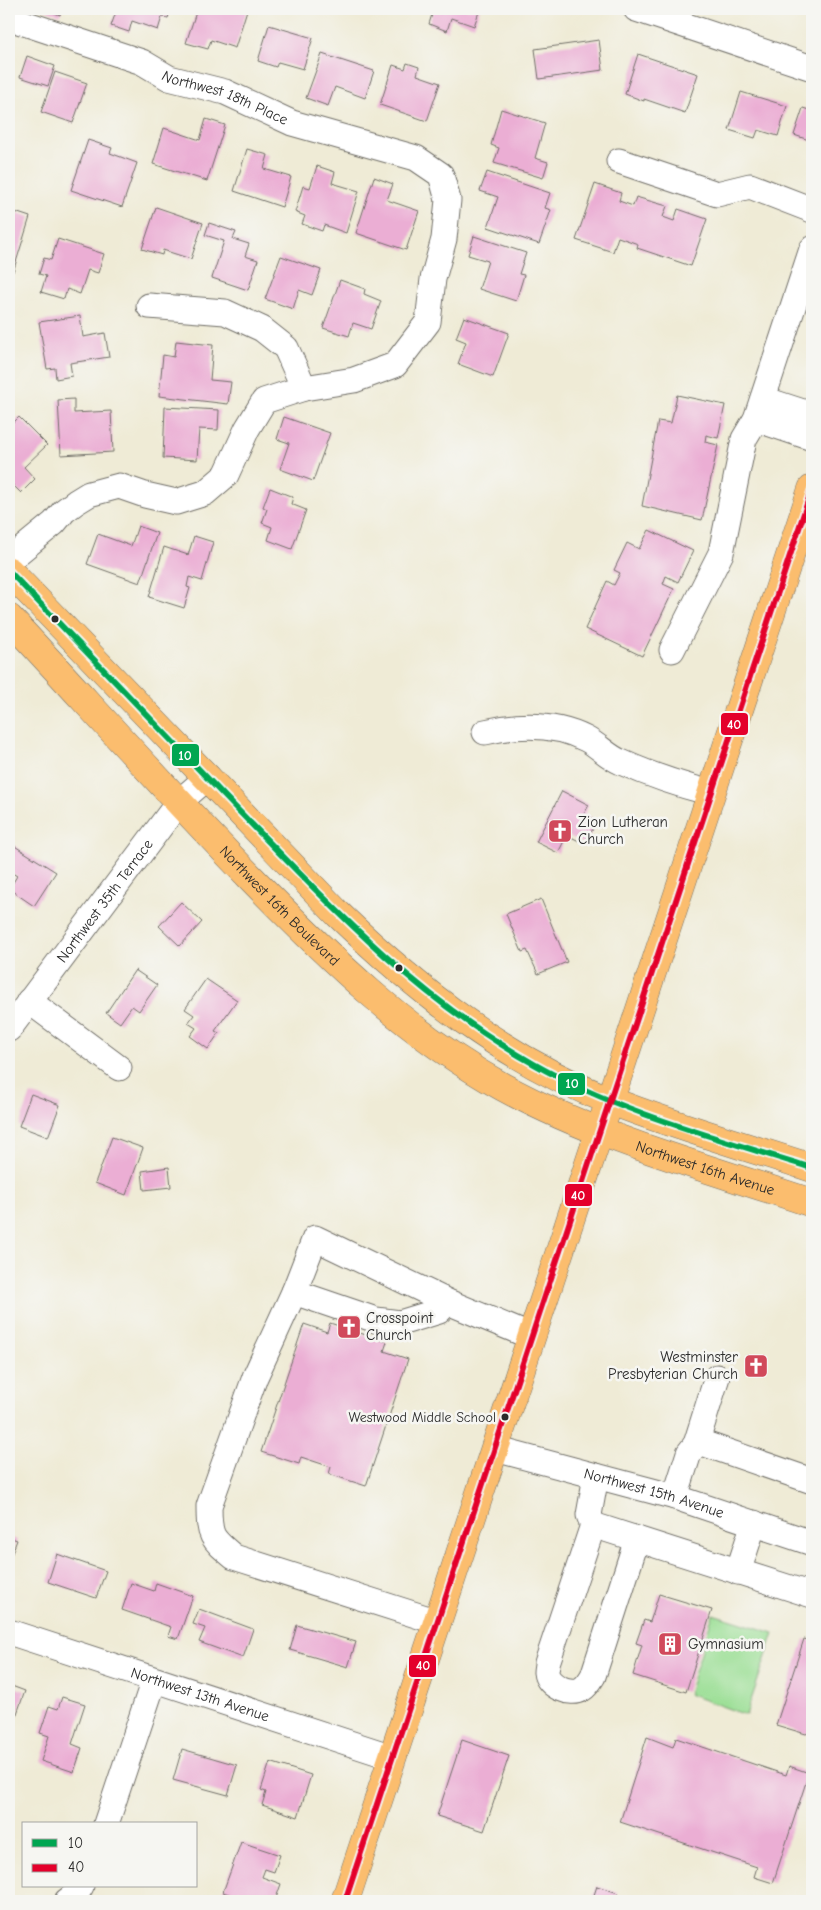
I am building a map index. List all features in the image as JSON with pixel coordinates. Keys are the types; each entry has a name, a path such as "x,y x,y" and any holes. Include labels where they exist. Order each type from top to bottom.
{"main road":[{"path":"345,1901 812,489"},
{"path":"9,570 338,914 423,991 471,1027 522,1058 567,1082 610,1101 812,1168"},
{"name":"Northwest 16th Boulevard","path":"9,618 178,803 312,941 354,980 448,1053 502,1086 599,1132"},
{"name":"Northwest 16th Avenue","path":"599,1132 812,1203"}],"street":[{"path":"636,9 666,14 812,68"},
{"name":"Northwest 18th Place","path":"9,18 142,62 169,78 226,92 292,123 416,158 441,175 448,200 444,239 433,279 428,322 394,366 354,380 304,388"},
{"path":"619,161 717,194 750,186 812,210"},
{"path":"672,650 721,553 744,439 759,409 812,248"},
{"path":"9,560 54,523 70,506 89,494 119,486 145,495 176,502 205,493 226,475 247,429 264,401 304,388 286,348 262,329 225,312 149,306"},
{"path":"759,409 812,415"},
{"path":"759,409 812,438"},
{"path":"485,732 508,726 547,726 585,739 618,761 674,784 711,793"},
{"name":"Northwest 35th Terrace","path":"9,1029 178,803 208,777"},
{"path":"29,1001 119,1068"},
{"path":"438,1622 234,1557 216,1541 209,1528 209,1506 255,1376 294,1292 315,1238 448,1302 532,1337"},
{"path":"294,1292 376,1320 400,1323 440,1311 448,1302"},
{"path":"675,1497 690,1453 696,1444 717,1377"},
{"path":"696,1444 705,1444 812,1481"},
{"name":"Northwest 15th Avenue","path":"494,1449 675,1497 812,1542"},
{"path":"596,1476 589,1515 593,1525 547,1664 546,1673 550,1681 564,1690 573,1692 581,1690 593,1676 637,1539"},
{"path":"738,1572 754,1523"},
{"path":"593,1525 812,1595"},
{"name":"Northwest 13th Avenue","path":"9,1632 392,1757"},
{"path":"107,1822 154,1680"},
{"path":"67,1901 76,1894 80,1888"}],"green space":[{"path":"713,1614 774,1633 746,1715 688,1694"}],"building":[{"path":"44,9 62,9 60,15"},
{"path":"78,9 92,9 90,13"},
{"path":"117,9 171,9 168,18 162,17 158,30 132,21 129,32 111,26"},
{"path":"197,9 247,10 235,48 211,40 208,49 186,43"},
{"path":"428,9 480,9 474,26 451,18 447,31 429,24 433,11"},
{"path":"269,25 313,38 303,69 278,62 276,67 258,61"},
{"path":"599,40 603,70 539,79 535,49"},
{"path":"322,54 374,71 365,98 335,87 328,106 306,98"},
{"path":"638,54 698,74 685,113 625,94"},
{"path":"27,56 55,66 48,86 20,77"},
{"path":"407,63 419,67 417,75 440,83 427,121 380,105 393,65 405,69"},
{"path":"55,72 87,83 73,123 41,112"},
{"path":"741,92 787,106 778,136 758,130 755,138 729,130"},
{"path":"803,108 812,111 812,141 794,135"},
{"path":"501,109 545,123 535,158 548,162 543,178 494,163 499,148 491,145"},
{"path":"206,119 225,125 207,181 153,164 164,128 200,140"},
{"path":"88,140 112,148 110,153 137,163 122,207 71,190"},
{"path":"247,149 268,155 264,169 291,177 282,207 234,191"},
{"path":"317,166 335,172 332,183 359,191 346,233 324,225 322,231 302,224 305,216 295,212 303,186 310,188"},
{"path":"487,172 550,193 545,208 551,210 539,244 488,227 498,197 480,191"},
{"path":"374,177 393,184 387,200 419,211 406,250 356,233"},
{"path":"595,184 621,193 619,201 633,206 636,197 667,206 663,217 674,221 678,209 707,219 691,266 637,248 638,244 618,237 613,252 576,240"},
{"path":"156,207 203,223 191,259 163,250 162,255 142,249"},
{"path":"9,210 30,217 13,272 9,271"},
{"path":"209,223 236,232 233,239 249,244 245,256 258,260 248,290 212,278 224,241 205,235"},
{"path":"474,236 526,253 519,274 524,275 516,301 479,289 488,261 468,255"},
{"path":"58,239 104,254 98,273 88,270 80,294 67,289 64,299 41,292 46,276 39,274 44,258 51,260"},
{"path":"281,256 321,270 312,295 299,290 293,309 265,299"},
{"path":"340,280 365,289 364,294 381,301 371,329 353,323 349,336 323,328"},
{"path":"80,316 83,337 105,333 109,357 70,363 72,376 56,379 55,368 47,369 39,322"},
{"path":"464,317 509,333 493,377 458,364 466,342 456,338"},
{"path":"176,341 213,345 210,380 231,382 228,404 159,396 163,355 174,357"},
{"path":"677,395 725,405 718,438 706,435 705,442 718,445 702,520 642,506 658,421 671,423"},
{"path":"74,399 74,413 111,411 113,452 61,455 58,400"},
{"path":"165,407 219,410 218,430 199,429 197,460 163,458"},
{"path":"19,417 47,445 24,467 35,479 21,493 9,481 9,427"},
{"path":"284,417 330,433 313,481 280,469 289,443 277,439"},
{"path":"270,488 293,497 291,504 306,510 292,549 268,540 272,527 262,523 267,509 263,507"},
{"path":"138,526 157,533 140,583 87,564 98,534 131,546"},
{"path":"649,530 693,551 678,582 666,576 663,584 674,589 642,656 585,629 607,581 614,585 620,573 614,570 627,543 639,549"},
{"path":"194,536 213,542 202,581 189,577 187,587 190,588 184,608 149,597 164,547 188,555"},
{"path":"562,791 589,805 584,814 597,821 585,844 567,835 558,853 536,842"},
{"path":"13,845 56,872 34,906 9,889 17,876 9,871 9,850"},
{"path":"541,899 567,962 538,974 527,950 522,952 506,914"},
{"path":"181,902 202,922 180,946 159,926"},
{"path":"135,970 157,985 139,1011 132,1006 120,1023 106,1013"},
{"path":"206,979 237,1000 215,1031 219,1033 208,1049 190,1036 196,1028 188,1023 194,1015 185,1009"},
{"path":"31,1094 60,1105 48,1137 19,1126"},
{"path":"112,1137 143,1148 126,1195 95,1183"},
{"path":"169,1167 171,1187 144,1190 142,1171"},
{"path":"330,1323 387,1342 384,1351 408,1359 366,1486 329,1474 331,1467 301,1457 299,1464 261,1452 304,1324 327,1332"},
{"path":"9,1537 17,1540 9,1561"},
{"path":"57,1554 106,1571 96,1598 48,1582"},
{"path":"131,1583 154,1591 156,1583 193,1596 178,1639 168,1636 171,1627 122,1610"},
{"name":"Gymnasium","path":"659,1594 712,1610 686,1692 633,1675 642,1645 636,1643 644,1620 650,1622"},
{"path":"199,1609 253,1629 243,1658 199,1642 205,1628 193,1624"},
{"path":"297,1625 356,1642 348,1667 290,1650"},
{"path":"804,1639 812,1641 812,1731 806,1734 776,1725"},
{"path":"9,1685 25,1691 13,1725 9,1724"},
{"path":"62,1697 85,1704 72,1744 82,1748 74,1772 41,1761 49,1736 40,1733 49,1706 58,1709"},
{"path":"647,1737 673,1747 676,1738 786,1775 789,1766 809,1773 773,1883 754,1877 757,1867 620,1822"},
{"path":"462,1740 509,1756 484,1831 437,1816"},
{"path":"182,1749 237,1765 228,1795 173,1780"},
{"path":"270,1762 311,1775 298,1817 262,1805 266,1792 261,1790"},
{"path":"241,1842 280,1855 274,1872 265,1869 262,1877 281,1884 275,1901 248,1901 223,1892"},
{"path":"597,1886 618,1893 615,1901 592,1901"}],"transit line":[{"name":"40","path":"345,1901 812,489"},
{"name":"10","path":"9,571 305,880 376,947 450,1009 491,1038 534,1064 600,1097 705,1135 812,1168"}],"place":[{"name":"Zion Lutheran Church","path":"560,831"},
{"name":"Crosspoint Church","path":"349,1327"},
{"name":"Westminster Presbyterian Church","path":"756,1366"},
{"name":"Westwood Middle School","path":"505,1417"},
{"name":"Gymnasium","path":"670,1644"}]}
